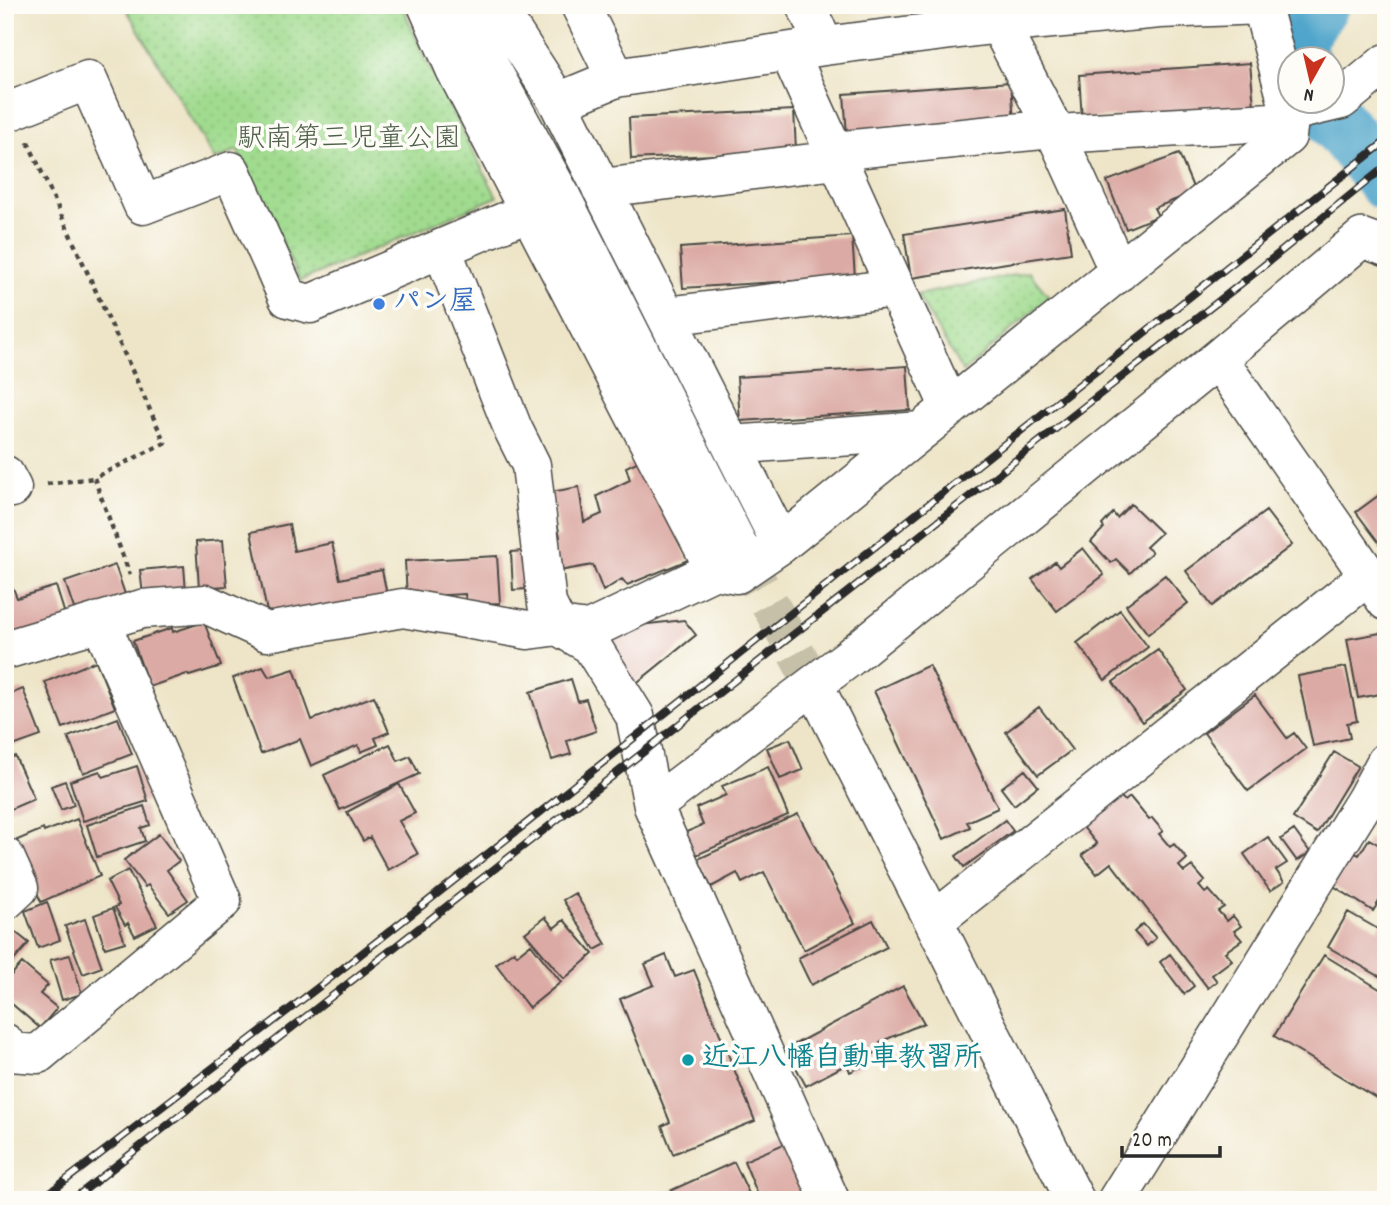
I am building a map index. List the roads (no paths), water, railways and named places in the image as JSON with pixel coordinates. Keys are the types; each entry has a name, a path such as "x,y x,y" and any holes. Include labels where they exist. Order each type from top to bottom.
{"street":[{"path":"428,5 455,69 530,211 737,574 781,544 1287,136 1289,117 1262,6 1159,7 994,15 806,49 616,78 558,102"},
{"path":"456,5 561,196 728,562"},
{"path":"491,5 507,23 558,102 781,544"},
{"path":"580,5 616,78"},
{"path":"806,5 806,49 836,155 950,408"},
{"path":"994,15 1054,131 1119,272"},
{"path":"601,188 836,155 1054,131 1289,117 1341,100 1386,63"},
{"path":"13,110 88,80 144,205 231,171 288,298 310,304 530,211"},
{"path":"653,806 850,657 1218,359 1362,238 1386,247"},
{"path":"442,248 513,429 531,465 547,604 558,626 591,645 635,716 653,806 830,1200"},
{"path":"666,316 896,288"},
{"path":"934,921 1377,589 1218,359"},
{"path":"731,445 921,431"},
{"path":"5,650 142,609 206,604 267,632 403,608 528,630 558,626 589,630 728,562"},
{"path":"5,1043 9,1052 38,1054 222,901 100,621"},
{"path":"820,697 1075,1200"},
{"path":"1117,1200 1376,805 1386,762"},
{"path":"5,856 19,888 5,901"}],"waterway":[{"path":"1296,46 1294,42 1320,5"},
{"path":"1332,116 1386,182"}],"tunnel":[{"path":"742,553 820,697"}],"railway":[{"path":"40,1200 333,976 1386,141"},
{"path":"72,1200 1252,275 1386,166"}],"place":[{"name":"パン屋","path":"379,304"},
{"name":"近江八幡自動車教習所","path":"688,1060"}],"park label":[{"name":"駅南第三児童公園","path":"349,141"}]}
